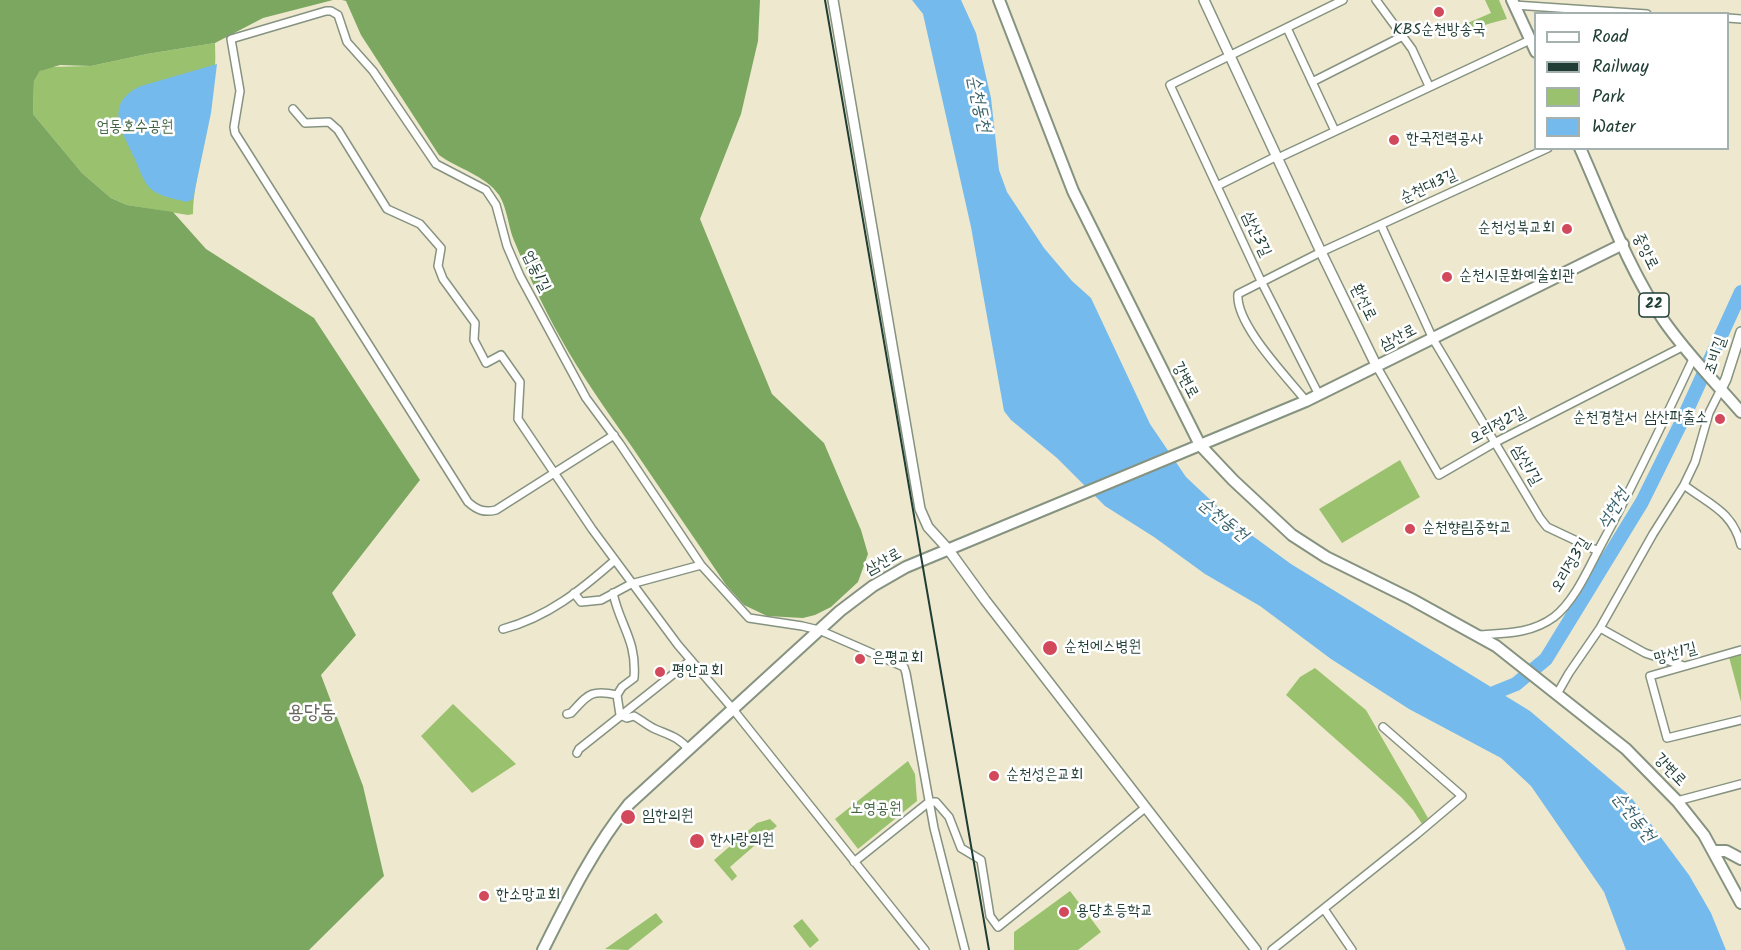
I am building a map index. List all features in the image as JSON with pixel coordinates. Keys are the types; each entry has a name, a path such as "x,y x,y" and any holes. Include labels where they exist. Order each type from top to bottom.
{"main road":[{"name":"강변로","path":"999,0 1073,191 1200,445 1246,494 1292,535 1326,557 1411,599 1496,646 1626,749 1677,801 1714,851 1741,903"},
{"path":"1513,3 1534,48"},
{"name":"중앙로","path":"1581,150 1648,296 1694,360"},
{"name":"삼산로","path":"545,949 612,825 629,804 840,611 873,586 906,567 948,549 1320,395 1623,244"},
{"name":"22","path":"1694,360 1741,412"},
{"path":"1714,851 1726,851 1741,859"}],"street":[{"path":"832,0 920,509 928,528 948,549 984,600 1256,950"},
{"name":"환선로","path":"1204,0 1377,367"},
{"path":"1230,56 1343,0"},
{"path":"1376,0 1412,49 1429,86"},
{"path":"1513,3 1623,12"},
{"name":"업동1길","path":"555,473 496,510 488,512 475,508 468,502 235,133 240,91 231,39 326,11 335,12 339,17 347,42 372,71 436,164 486,190 492,197 499,213 507,246 520,276 586,399 614,435 701,564 749,618 819,630 904,668 929,802"},
{"path":"1287,28 1335,131"},
{"path":"1312,82 1403,36"},
{"path":"1217,186 1530,40"},
{"name":"삼산3길","path":"1230,56 1170,85 1261,281 1320,395"},
{"path":"293,109 305,123 329,122 338,130 387,209 420,224 441,248 438,266 444,279 474,323 474,340 486,363 501,355 520,382 518,419 631,584 925,950"},
{"name":"순천대3길","path":"1321,252 1544,150"},
{"name":"삼산1길","path":"1381,225 1433,339 1547,527 1598,551"},
{"path":"1306,401 1246,324 1238,305 1238,294 1321,252"},
{"name":"조비길","path":"1718,385 1726,379 1741,332"},
{"name":"오리정2길","path":"1377,367 1439,475 1496,442 1682,346"},
{"name":"오리정3길","path":"1478,635 1527,631 1556,615 1580,585 1694,360"},
{"path":"1557,694 1600,627 1684,485 1695,462 1718,385"},
{"path":"555,473 614,435"},
{"path":"1684,485 1711,503 1730,520 1735,526 1741,545"},
{"path":"503,629 522,624 544,614 615,560"},
{"path":"574,593 581,602 601,600 631,584 701,564"},
{"path":"613,592 617,613 631,639 635,668 634,678 621,687 616,695 620,715 627,718 634,716 653,728 672,735 682,741 688,750"},
{"path":"1600,627 1645,653 1684,666"},
{"name":"망산1길","path":"1741,650 1650,676 1667,738 1741,720"},
{"path":"577,753 579,749 691,660"},
{"path":"567,714 571,713 581,700 596,692 616,695"},
{"path":"1272,950 1462,796 1383,727"},
{"path":"1677,801 1741,784"},
{"path":"854,862 929,802 936,802 946,812 961,848 981,860 990,916 998,927 1145,808"},
{"path":"929,802 965,950"},
{"path":"1324,909 1352,950"}],"green space":[{"path":"0,0 333,0 263,18 215,43 91,66 60,65 40,71 34,81 33,114 82,173 111,198 127,205 173,212 206,249 314,318 420,480 332,593 356,635 321,675 363,786 384,876 309,950 0,950"},
{"path":"342,0 760,0 758,41 741,114 700,219 772,394 824,443 861,530 868,554 858,582 831,607 803,618 767,616 744,605 726,585 594,393 568,351 524,263 499,195 479,177 439,155 361,35 346,1"},
{"path":"1485,0 1499,0 1507,19 1464,32 1449,31 1491,13"},
{"name":"업동호수공원","path":"215,43 212,98 196,184 193,214 127,205 111,198 82,173 33,114 34,81 40,71 47,67 91,66"},
{"path":"1400,460 1420,497 1342,543 1319,509"},
{"path":"1741,654 1741,702 1729,657"},
{"path":"1315,668 1366,710 1428,818 1422,824 1401,797 1286,695 1300,677"},
{"path":"453,704 516,764 472,793 421,736"},
{"name":"노영공원","path":"908,761 915,774 917,801 858,849 835,819"},
{"path":"770,819 777,826 730,867 737,876 732,881 714,860 757,823"},
{"name":"용당초등학교","path":"1070,891 1101,932 1078,950 1014,950 1014,932"},
{"path":"656,913 663,922 628,950 605,949"},
{"path":"802,919 819,940 810,948 793,926"}],"water":[{"name":"순천동천","path":"912,0 961,0 976,33 991,98 999,170 1007,192 1044,248 1072,281 1091,298 1150,424 1186,477 1235,523 1291,564 1530,711 1630,796 1689,875 1711,913 1726,950 1626,950 1604,892 1531,786 1501,758 1409,709 1331,659 1260,606 1205,574 1154,537 1105,506 1057,458 1011,420 1004,411 971,227 923,14"},
{"path":"217,64 211,113 193,199 187,202 161,195 146,183 124,136 119,117 122,100 141,86"}],"waterway":[{"name":"석현천","path":"1484,697 1516,684 1546,659 1642,502 1741,292"}],"railway":[{"path":"825,0 989,950"}],"place":[{"name":"KBS순천방송국","path":"1439,12"},
{"name":"한국전력공사","path":"1394,140"},
{"name":"순천성북교회","path":"1567,229"},
{"name":"순천시문화예술회관","path":"1447,277"},
{"name":"순천경찰서 삼산파출소","path":"1720,419"},
{"name":"순천향림중학교","path":"1410,529"},
{"name":"순천에스병원","path":"1050,648"},
{"name":"은평교회","path":"860,659"},
{"name":"평안교회","path":"660,672"},
{"name":"순천성은교회","path":"994,776"},
{"name":"임한의원","path":"628,817"},
{"name":"한사랑의원","path":"697,841"},
{"name":"한소망교회","path":"484,896"},
{"name":"용당초등학교","path":"1064,912"}],"district":[{"name":"용당동","path":"312,715"}]}
